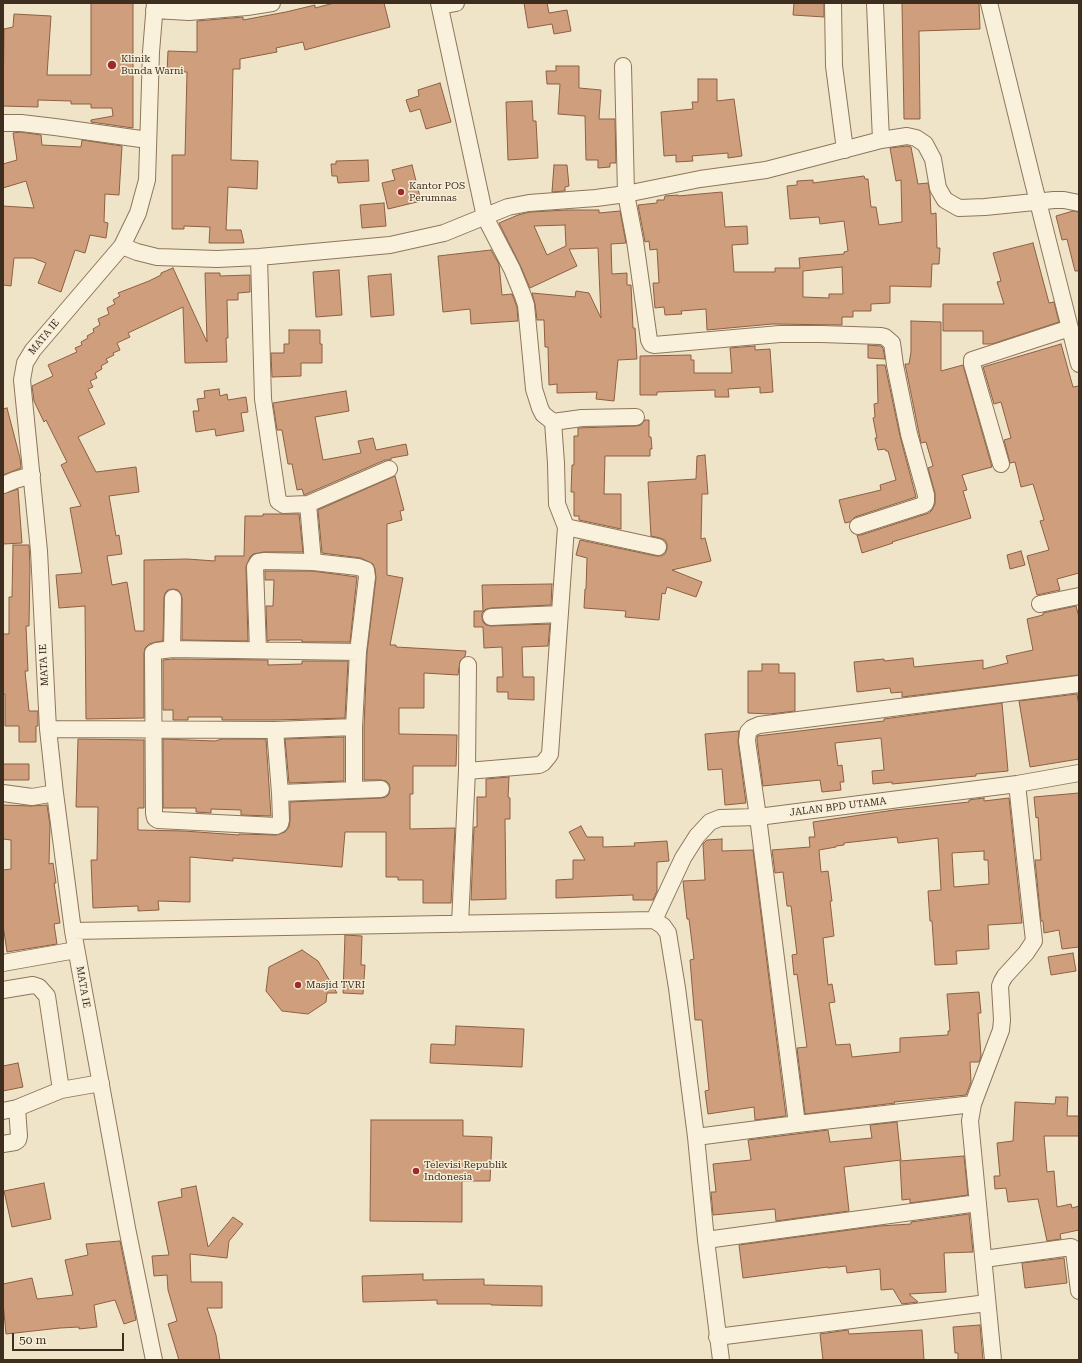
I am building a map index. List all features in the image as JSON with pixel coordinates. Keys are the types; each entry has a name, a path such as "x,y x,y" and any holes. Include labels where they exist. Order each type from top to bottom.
{"street":[{"path":"154,7 189,12 272,3"},
{"path":"456,3 439,5 486,217 512,269 526,306 536,398 543,414 552,422 556,463 557,504 566,527 548,757 539,765 467,771"},
{"path":"833,3 834,66 845,150"},
{"path":"989,3 1079,364"},
{"path":"875,4 881,140"},
{"name":"MATA IE","path":"154,7 147,180 142,202 122,246 33,350 25,363 22,380 39,551 48,729 54,792 76,950 126,1228 154,1360"},
{"path":"623,66 626,194 635,241 649,340 651,344 654,345 780,334 877,335 885,337 892,343 909,434 926,495 926,501 925,504 920,506 858,526"},
{"path":"3,123 21,123 148,140"},
{"path":"122,246 157,257 217,259 259,257 390,245 444,233 508,207 529,203 596,198 626,194 700,179 766,170 881,140 907,136 916,138 925,144 933,158 938,188 945,200 959,208 1064,200 1079,203"},
{"path":"259,257 262,399 277,497 280,504 308,504 389,469"},
{"path":"1001,464 972,360 1070,328"},
{"path":"552,422 582,418 636,417"},
{"path":"3,485 32,475"},
{"path":"308,504 313,562"},
{"path":"566,527 658,547"},
{"path":"258,650 255,567 258,562 313,562 358,567 366,570 367,577 358,652 354,727 354,790"},
{"path":"1040,604 1079,596"},
{"path":"172,649 173,598"},
{"path":"491,617 560,614"},
{"path":"276,730 280,792 280,824 276,826 158,820 155,818 152,655 154,652 172,649 358,652"},
{"path":"460,924 467,771 468,665"},
{"path":"797,1124 747,737 748,732 752,728 759,725 1079,684"},
{"path":"48,729 276,730 354,727"},
{"name":"JALAN BPD UTAMA","path":"654,920 683,858 696,836 710,822 720,818 758,817 1017,784 1079,773"},
{"path":"993,1360 970,1121 973,1104 1001,1030 1002,1020 1000,986 1005,976 1026,953 1034,941 1017,784"},
{"path":"280,792 381,789"},
{"path":"3,794 32,797 54,792"},
{"path":"73,930 654,920 663,926 668,933 677,988 696,1137 706,1240 721,1360"},
{"path":"3,964 76,950"},
{"path":"3,990 33,985 39,987 47,996 61,1090"},
{"path":"3,1144 15,1142 18,1140 19,1136 10,1109 61,1090 101,1083"},
{"path":"696,1137 973,1104"},
{"path":"706,1240 978,1203"},
{"path":"984,1260 1071,1246 1074,1252 1079,1291"},
{"path":"717,1337 987,1303"}],"building":[{"path":"91,3 133,3 133,128 91,122 91,120 113,116 112,108 91,108 91,104 71,104 71,101 38,100 38,107 3,106 4,29 13,27 14,14 51,16 47,75 91,75"},
{"path":"334,3 384,3 390,27 305,50 303,42 276,48 277,52 240,59 240,69 233,69 231,160 258,161 257,189 228,187 226,230 241,230 244,243 209,243 210,227 184,226 184,229 172,229 172,155 185,155 187,72 167,72 168,51 197,52 197,21 243,17 243,20 315,5 315,8"},
{"path":"524,3 547,3 549,13 567,10 571,31 554,34 552,24 528,28"},
{"path":"794,3 824,3 824,17 793,15"},
{"path":"902,3 979,3 980,29 919,31 920,119 904,119"},
{"path":"556,66 579,66 579,88 601,90 599,119 615,119 616,163 610,163 610,167 598,168 598,160 586,160 585,116 558,114 560,84 547,84 546,71 556,71"},
{"path":"698,79 717,79 717,101 734,99 742,156 728,158 728,153 692,156 693,161 676,162 676,155 664,156 661,112 693,109 692,102 698,102"},
{"path":"440,83 451,122 426,129 420,109 410,112 406,100 419,96 418,90"},
{"path":"532,101 533,121 536,121 538,158 508,160 506,102"},
{"path":"20,132 41,135 42,145 81,147 82,140 122,146 119,195 105,194 104,222 108,223 106,238 90,235 85,253 75,250 61,292 38,283 46,263 33,258 14,258 11,286 3,285 3,206 34,208 26,181 3,188 3,164 17,160 13,133"},
{"path":"911,147 918,184 928,183 931,214 936,213 937,248 940,248 939,264 932,264 931,287 890,286 890,303 871,304 871,311 853,311 853,317 842,317 842,325 772,324 707,330 706,309 681,311 682,314 665,315 664,307 655,308 653,283 659,283 657,249 650,250 649,241 645,242 638,205 657,203 657,200 664,200 665,196 722,192 725,227 747,226 748,244 732,245 734,272 775,272 775,268 800,268 799,258 844,254 844,252 848,251 844,221 820,224 819,217 790,219 787,186 797,185 797,181 813,180 813,183 864,176 865,179 868,179 871,207 876,207 879,225 902,222 901,180 896,181 890,148","holes":["842,267 843,294 829,294 829,298 803,297 803,271"]},
{"path":"368,160 369,181 338,183 337,176 332,176 331,164 336,164 336,161"},
{"name":"Kantor POS Perumnas","path":"412,165 421,201 388,209 382,183 395,180 392,170"},
{"path":"554,165 567,165 569,186 565,187 565,191 552,192"},
{"path":"384,203 386,226 362,228 360,205"},
{"path":"599,210 599,213 620,211 626,243 611,244 612,274 627,273 627,285 631,285 633,328 635,328 637,359 618,360 614,401 596,399 597,392 557,393 557,384 549,385 548,347 545,347 544,320 537,320 532,293 575,297 576,291 589,293 601,318 598,248 569,249 577,266 530,288 499,223 530,212","holes":["565,225 566,246 547,255 534,226"]},
{"path":"1073,211 1079,212 1079,271 1075,271 1067,239 1062,240 1056,216"},
{"path":"1033,243 1049,303 1054,302 1059,322 992,344 983,344 983,331 943,331 943,304 1004,304 997,282 1001,281 993,253"},
{"path":"491,250 499,264 502,295 512,294 517,307 518,321 471,324 470,309 443,312 438,256"},
{"path":"173,268 207,342 205,273 220,273 220,276 250,275 250,292 238,293 238,300 227,300 227,362 185,363 183,307 128,333 130,337 117,343 120,350 113,353 114,355 106,359 108,362 101,366 102,369 95,373 97,378 90,381 93,387 88,389 105,424 78,437 96,472 136,467 139,492 109,496 116,536 119,535 122,554 107,556 112,585 127,582 135,631 144,631 144,560 187,559 215,561 215,556 244,556 245,516 263,516 263,514 299,514 303,552 264,552 253,554 250,557 246,567 248,641 182,640 181,594 178,590 168,590 165,593 164,598 163,641 149,644 145,648 144,653 144,718 86,719 85,606 59,608 56,575 82,573 70,508 81,506 61,465 67,462 46,420 44,422 34,401 32,386 53,376 48,365 77,352 75,348 82,345 81,342 94,332 93,329 100,325 98,319 109,314 107,308 115,304 113,300 120,296 118,293 149,281 161,275 161,273"},
{"path":"339,270 342,315 316,317 313,272"},
{"path":"391,274 394,315 371,317 368,276"},
{"path":"911,321 941,322 941,371 963,365 992,467 962,475 967,490 963,491 971,518 892,542 893,543 862,553 857,535 929,513 935,504 935,493 928,468 933,466 926,442 921,443 905,364 909,364 911,352"},
{"path":"289,330 320,330 322,363 301,363 301,376 272,377 271,353 284,353 284,344 289,344"},
{"path":"1061,344 1073,387 1079,386 1079,573 1057,579 1060,590 1037,595 1027,556 1049,550 1040,521 1044,520 1033,484 1021,487 1015,462 1010,463 1004,440 1011,438 1001,402 994,404 983,367"},
{"path":"868,345 881,346 883,348 885,359 868,358"},
{"path":"755,346 755,350 770,349 773,392 760,393 760,387 728,389 729,397 715,397 715,390 657,392 657,395 640,395 640,356 691,355 691,360 694,360 694,373 732,373 730,348"},
{"path":"877,365 885,365 900,436 916,497 855,517 850,522 845,523 839,500 881,490 880,485 896,480 888,451 885,449 878,450 875,438 877,438 873,418 875,417 874,404 878,403"},
{"path":"219,389 220,396 227,394 228,400 246,397 248,412 241,413 244,431 216,436 215,429 196,432 193,411 199,411 197,399 205,398 204,391"},
{"path":"346,391 349,411 315,417 323,460 361,453 358,441 373,438 376,450 406,444 408,455 391,458 391,460 385,460 304,495 302,489 297,490 292,464 288,464 282,430 277,430 273,403"},
{"path":"7,408 20,458 21,468 3,475 3,409"},
{"path":"645,420 649,420 649,437 651,437 652,449 650,449 650,456 605,456 604,494 621,494 621,529 579,520 579,516 574,516 574,492 571,492 572,465 574,465 574,436 578,436 578,428 636,426 641,425"},
{"path":"705,455 708,494 702,494 701,539 705,538 711,561 672,570 702,582 696,597 667,587 665,594 662,593 659,620 625,617 626,611 584,608 587,558 576,555 580,540 656,556 665,554 667,544 665,540 651,536 648,482 696,479 697,456"},
{"path":"395,476 404,510 400,511 402,520 387,524 387,575 403,578 390,645 396,645 396,647 466,651 465,656 460,661 458,675 424,673 424,708 399,708 399,734 457,735 456,766 413,766 413,794 410,794 410,829 455,828 451,903 423,903 423,880 398,880 398,877 386,877 386,832 345,832 342,867 233,858 233,861 190,857 190,902 158,901 159,910 138,911 138,906 93,908 91,860 97,860 98,807 76,807 78,739 144,740 144,808 138,808 138,830 184,831 239,835 276,835 285,832 289,827 290,802 381,798 386,797 389,794 390,788 386,781 364,780 364,727 367,653 376,578 375,569 373,564 361,558 322,553 318,510"},
{"path":"18,489 22,543 3,544 3,494"},
{"path":"13,545 29,545 29,626 26,626 28,671 25,671 29,711 38,711 36,742 19,742 19,726 5,726 5,694 3,694 3,634 9,634 9,597 12,597"},
{"path":"1021,551 1025,565 1010,569 1007,555"},
{"path":"265,571 312,571 357,577 350,642 302,642 302,640 267,641 266,606 273,606 274,580 265,580"},
{"path":"552,584 551,605 491,608 486,609 482,613 483,622 486,625 491,626 550,624 548,646 522,647 523,677 534,677 534,700 508,699 508,692 497,692 497,677 503,677 502,647 484,648 483,627 474,627 474,611 483,611 482,585"},
{"path":"1076,606 1079,617 1079,675 902,697 902,692 891,693 890,688 857,692 854,662 913,658 914,667 983,660 983,669 1008,663 1006,656 1033,650 1027,619 1043,615 1043,613"},
{"path":"163,660 268,660 268,665 302,664 302,661 348,661 345,718 222,720 222,717 188,717 188,720 173,720 173,710 163,710"},
{"path":"762,664 779,664 779,673 795,673 795,711 770,714 748,713 748,671 762,671"},
{"path":"1077,694 1079,706 1079,759 1030,767 1019,701"},
{"path":"1002,703 1008,771 976,774 976,776 892,784 892,782 873,784 872,771 884,770 881,738 835,743 838,766 842,765 844,782 840,782 841,790 822,792 820,780 763,786 757,736 884,721 884,719"},
{"path":"739,731 738,742 746,803 725,805 722,769 708,770 705,734"},
{"path":"344,737 344,781 289,783 285,739"},
{"path":"163,739 215,741 222,739 266,739 271,816 241,815 241,810 211,809 211,813 196,812 196,808 163,808"},
{"path":"3,764 29,764 29,780 3,780"},
{"path":"509,777 508,797 510,798 510,819 505,819 506,899 471,900 474,827 477,827 477,797 486,797 486,779"},
{"path":"1079,793 1079,947 1062,949 1059,930 1044,933 1043,921 1041,921 1035,860 1041,860 1038,817 1036,818 1034,797"},
{"path":"984,798 984,801 1009,798 1022,923 988,925 989,949 956,951 957,964 935,965 928,891 941,890 938,838 898,843 897,837 844,843 844,845 819,850 821,872 828,871 832,901 830,901 834,936 823,938 828,985 832,984 835,1002 829,1003 836,1045 850,1044 852,1057 900,1052 900,1038 948,1035 948,1031 950,1031 947,994 979,992 981,1013 978,1013 981,1056 979,1062 970,1062 971,1082 966,1095 894,1102 895,1103 805,1114 797,1048 807,1047 797,974 794,975 792,955 797,954 791,906 787,906 783,872 775,873 772,850 810,847 809,837 815,837 813,822 894,810 969,802 969,800","holes":["984,851 984,860 988,860 989,884 954,887 952,853"]},
{"path":"3,805 47,805 50,825 49,864 53,863 56,883 54,883 60,923 54,924 57,944 7,952 3,925 3,870 11,869 11,840 3,839"},
{"path":"581,826 587,837 603,837 603,847 635,846 634,843 667,841 669,861 657,862 657,891 653,900 633,900 633,895 556,898 556,880 573,879 573,860 585,860 569,832"},
{"path":"722,839 722,851 753,850 786,1116 755,1120 754,1107 708,1114 705,1091 709,1090 702,1020 695,1020 690,960 694,959 689,919 687,919 683,881 705,880 703,844 707,840"},
{"path":"345,935 362,936 361,965 365,965 363,994 343,993"},
{"name":"Masjid TVRI","path":"302,950 318,961 337,993 327,993 326,1002 308,1014 282,1011 266,991 269,967"},
{"path":"1073,953 1076,971 1051,975 1048,957"},
{"path":"456,1026 524,1029 522,1067 430,1063 431,1044 455,1045"},
{"path":"18,1063 23,1087 3,1091 3,1066"},
{"path":"1056,1097 1068,1097 1067,1116 1079,1116 1079,1136 1044,1136 1047,1172 1054,1171 1057,1207 1071,1204 1072,1208 1079,1206 1079,1230 1060,1234 1061,1239 1047,1241 1038,1199 1008,1202 1006,1188 995,1189 994,1176 1000,1176 997,1143 1013,1141 1015,1102 1055,1104"},
{"name":"Televisi Republik Indonesia","path":"371,1120 463,1120 463,1136 492,1137 490,1181 462,1181 462,1222 370,1221"},
{"path":"897,1122 901,1160 844,1167 849,1211 776,1221 775,1209 713,1215 711,1192 716,1192 713,1164 751,1160 748,1140 828,1130 830,1142 872,1138 870,1125"},
{"path":"964,1156 968,1195 910,1203 910,1199 902,1200 900,1161"},
{"path":"44,1183 51,1219 12,1227 4,1191"},
{"path":"196,1186 208,1247 233,1217 243,1224 229,1241 227,1258 190,1254 191,1282 222,1282 222,1308 207,1308 216,1335 220,1360 179,1360 168,1324 177,1321 168,1290 167,1275 154,1276 152,1256 169,1255 158,1202 182,1197 181,1189"},
{"path":"969,1214 973,1252 944,1253 946,1292 909,1294 918,1302 902,1304 893,1289 881,1290 880,1269 847,1273 846,1266 828,1267 743,1278 739,1245 879,1226 911,1224 911,1222"},
{"path":"120,1241 136,1320 124,1324 115,1300 94,1305 97,1327 79,1329 79,1327 60,1328 6,1334 3,1284 32,1278 37,1299 73,1295 65,1260 88,1255 86,1244"},
{"path":"1064,1258 1067,1283 1025,1288 1022,1263"},
{"path":"423,1274 423,1280 484,1279 484,1285 542,1286 542,1306 437,1304 437,1300 363,1302 362,1276"},
{"path":"980,1325 983,1360 958,1360 958,1353 955,1353 953,1327"},
{"path":"848,1330 849,1334 922,1330 924,1360 823,1360 820,1334"}],"place":[{"name":"Klinik Bunda Warni","path":"112,65"},
{"name":"Kantor POS Perumnas","path":"401,192"},
{"name":"Masjid TVRI","path":"298,985"},
{"name":"Televisi Republik Indonesia","path":"416,1171"}]}
